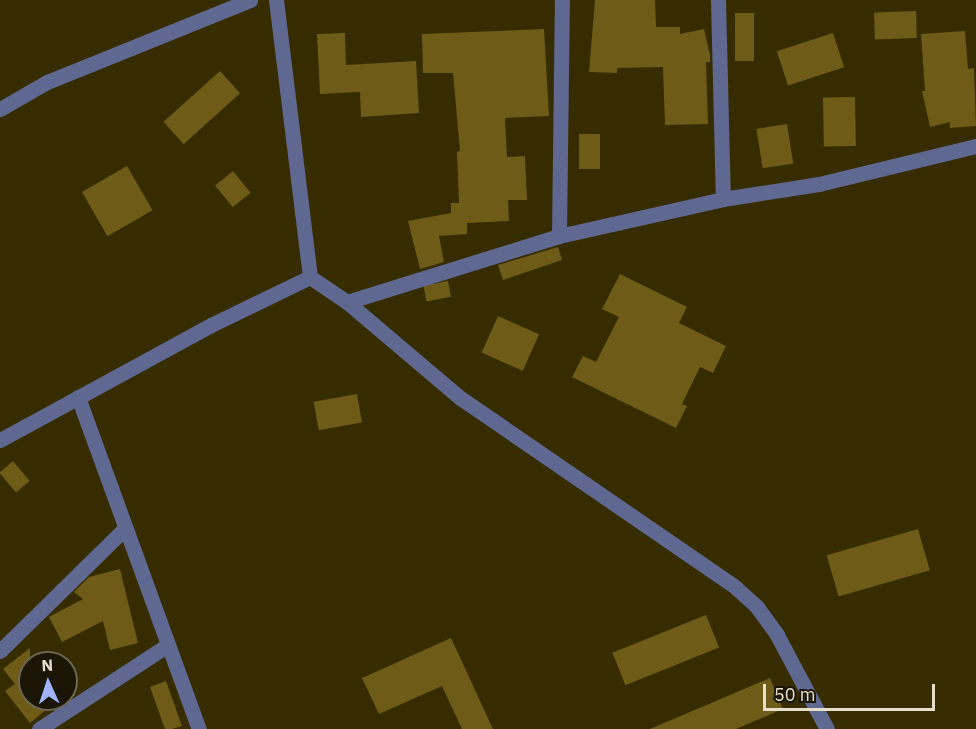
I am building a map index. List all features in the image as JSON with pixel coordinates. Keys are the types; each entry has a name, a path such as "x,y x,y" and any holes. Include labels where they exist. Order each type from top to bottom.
{"street":[{"path":"0,109 47,82 250,0"},
{"path":"276,0 310,278"},
{"path":"560,236 562,0"},
{"path":"718,0 723,199"},
{"path":"347,302 560,236 723,199 819,184 976,146"},
{"path":"310,278 347,302 459,397 742,593 777,635 827,729"},
{"path":"0,440 78,397 310,278"},
{"path":"78,397 198,729"},
{"path":"0,651 125,528"},
{"path":"39,729 168,645"}],"building":[{"path":"595,0 655,0 656,27 680,27 680,34 704,29 710,55 710,62 706,62 708,124 665,125 663,67 617,68 617,73 589,72"},
{"path":"916,11 917,38 875,39 874,12"},
{"path":"735,13 754,13 754,61 735,61"},
{"path":"544,29 549,116 505,118 507,157 525,156 527,200 508,200 509,221 467,223 467,234 439,236 444,262 420,269 408,221 451,213 451,203 459,203 457,152 460,151 453,73 423,73 422,34"},
{"path":"965,31 968,69 974,68 976,126 950,128 950,122 930,127 922,91 925,91 921,34"},
{"path":"345,33 346,65 416,61 419,113 361,117 360,92 320,94 317,34"},
{"path":"833,33 844,67 788,85 777,51"},
{"path":"220,71 240,93 184,144 164,122"},
{"path":"855,97 856,146 824,147 823,98"},
{"path":"787,124 793,164 763,168 756,129"},
{"path":"579,134 600,134 600,169 579,169"},
{"path":"127,166 152,210 107,236 82,192"},
{"path":"233,171 251,193 233,207 215,185"},
{"path":"558,247 562,260 503,280 498,265"},
{"path":"620,274 687,307 679,323 726,346 713,373 700,367 682,404 687,406 676,428 572,377 583,356 596,362 619,317 602,309"},
{"path":"448,281 451,297 427,301 423,286"},
{"path":"498,316 539,334 523,371 482,353"},
{"path":"357,394 362,423 319,430 314,402"},
{"path":"13,461 30,481 16,492 0,474"},
{"path":"918,529 930,570 839,597 827,555"},
{"path":"120,569 138,643 110,650 103,621 62,642 49,617 83,599 74,592 89,577"},
{"path":"706,615 719,647 625,685 612,653"},
{"path":"451,638 493,729 462,729 442,686 379,714 362,678"},
{"path":"18,657 18,708 5,691 15,684 3,669"},
{"path":"770,678 783,709 736,729 650,729"},
{"path":"166,681 182,726 172,729 165,729 150,687"},
{"path":"21,711 44,711 30,723"}]}
